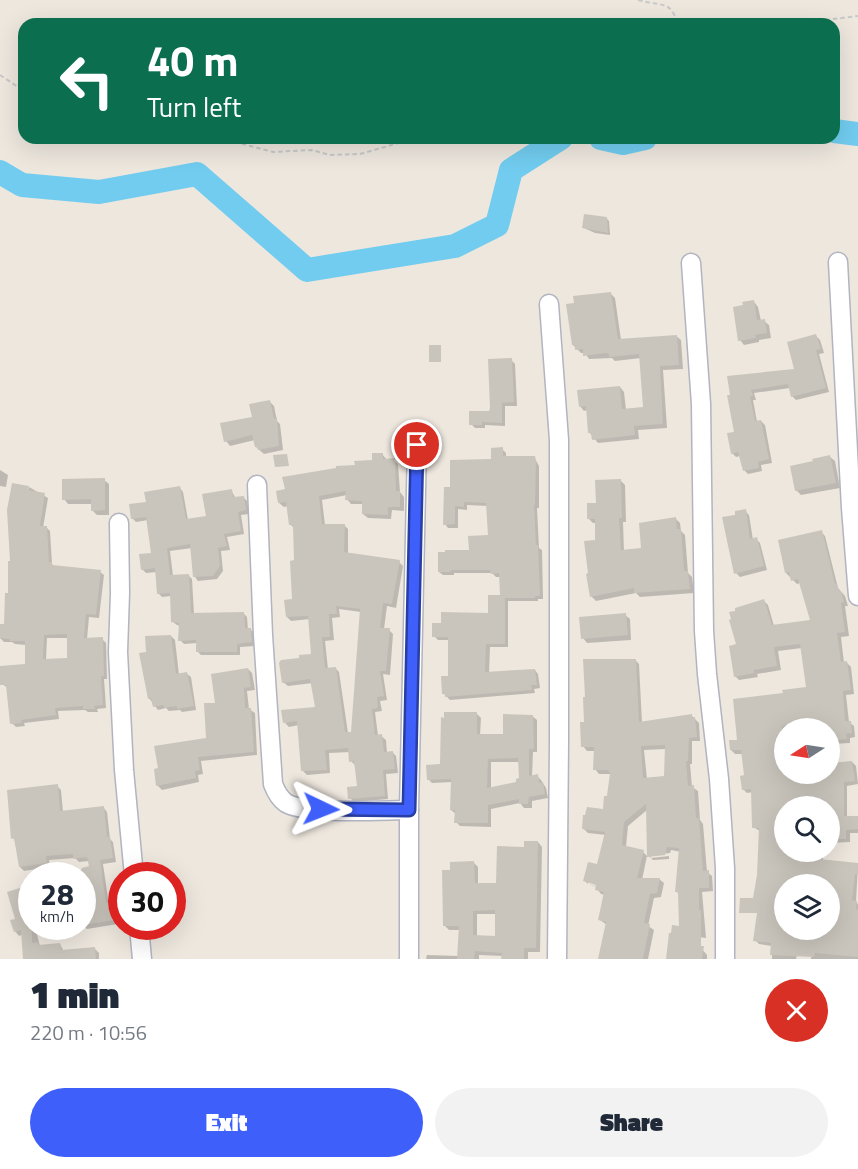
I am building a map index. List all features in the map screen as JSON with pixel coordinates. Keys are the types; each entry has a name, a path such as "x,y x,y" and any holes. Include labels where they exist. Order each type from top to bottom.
{"street":[{"path":"838,262 858,596"},
{"path":"691,263 702,404 704,631 719,779 725,868 725,959"},
{"path":"549,304 559,440 557,959"},
{"path":"409,959 409,810 417,445"},
{"path":"257,485 262,635 273,784 276,792 287,804 306,808 409,810"},
{"path":"119,523 120,593 117,652 124,770 133,862"},
{"path":"140,940 142,959"}],"path":[{"path":"638,0 668,2 674,7 677,18"},
{"path":"840,18 858,16"},
{"path":"0,75 18,87"},
{"path":"243,144 273,152 312,150 330,155 360,154 395,144"}],"building":[{"path":"584,214 607,217 608,233 582,228"},
{"path":"611,292 618,339 677,335 679,365 660,366 663,424 634,426 635,435 592,440 591,433 588,433 586,406 579,407 577,390 620,386 622,409 643,407 639,354 609,357 606,353 583,356 583,349 575,350 575,345 572,345 566,304 574,303 573,296"},
{"path":"754,300 757,320 765,319 767,333 755,335 756,338 738,341 733,307 743,305 742,302"},
{"path":"816,334 821,349 816,350 826,388 791,397 788,384 751,390 755,421 761,420 769,459 758,462 759,468 743,471 738,452 731,454 727,433 734,432 727,395 730,395 727,376 794,369 787,342"},
{"path":"429,345 441,345 441,362 429,362"},
{"path":"512,358 514,402 502,403 502,423 482,422 482,425 469,425 469,411 489,411 490,408 488,359"},
{"path":"270,400 274,419 277,418 279,446 258,450 252,435 224,442 220,423 252,417 249,404"},
{"path":"503,447 503,456 535,456 534,505 540,596 505,598 505,644 486,644 485,672 535,669 537,685 531,685 532,690 445,697 445,694 442,694 441,676 448,676 448,637 432,637 432,623 441,623 441,612 488,613 488,595 500,595 499,573 491,574 490,570 438,572 438,552 469,550 468,536 488,535 486,503 464,502 464,507 455,506 455,524 443,525 444,487 450,487 450,460 491,459 491,448"},
{"path":"372,453 383,453 383,459 395,458 396,491 400,491 400,507 388,507 388,515 362,514 362,501 345,500 346,491 319,496 322,524 345,524 344,552 400,560 392,604 383,603 380,628 390,628 386,671 380,671 384,696 377,697 378,708 372,709 375,735 382,734 384,752 393,751 395,769 383,770 385,796 348,799 347,787 357,786 354,761 349,762 348,748 325,750 327,770 301,771 297,721 283,723 281,710 315,707 310,679 282,683 279,663 281,660 311,654 308,616 286,617 284,600 292,599 290,561 294,560 293,525 289,525 286,502 278,503 276,491 285,489 282,477 336,468 336,466 355,465 354,461 372,460","holes":["336,606 360,609 351,732 345,732 336,667 325,668 322,637 330,637 329,614 337,614"]},
{"path":"287,454 289,466 275,467 273,455"},
{"path":"830,455 836,483 795,491 790,466"},
{"path":"105,478 105,510 91,511 91,499 62,500 62,479"},
{"path":"621,479 622,518 619,518 621,550 641,548 639,523 676,517 677,529 681,529 684,571 688,571 690,589 634,593 634,588 590,597 584,541 595,540 595,519 587,519 587,503 596,503 595,480"},
{"path":"12,483 29,486 28,490 45,493 40,526 47,526 49,562 52,562 52,565 101,570 96,615 86,614 84,638 103,637 104,676 101,676 103,705 94,706 95,709 83,709 83,706 55,708 56,715 21,720 22,723 10,724 6,685 0,685 0,666 25,664 25,641 0,638 0,624 4,624 5,593 8,593 8,561 10,561 7,510","holes":["67,634 67,658 43,659 44,635"]},
{"path":"180,486 186,519 206,516 202,494 232,489 233,497 244,496 246,510 238,512 241,531 224,534 227,546 218,548 220,566 213,576 193,577 190,544 167,548 170,575 189,574 191,613 244,612 245,628 251,628 252,642 237,644 237,652 196,652 196,640 178,641 179,623 171,622 170,593 157,594 155,568 141,570 139,554 151,553 146,517 131,519 129,504 146,502 144,492"},
{"path":"746,509 750,539 757,537 764,566 734,574 722,517 735,515 735,511"},
{"path":"822,530 835,584 841,591 844,602 841,603 845,632 837,633 841,662 847,661 851,690 843,691 845,721 851,721 852,733 846,734 847,739 840,740 840,718 774,718 774,784 840,784 840,762 852,761 855,781 844,782 844,816 858,816 858,829 846,830 846,839 840,839 840,796 774,796 774,862 858,863 852,900 857,901 856,909 858,910 858,957 815,953 814,957 770,955 771,943 753,941 757,913 739,913 740,898 753,898 757,875 759,828 752,828 751,789 742,790 740,776 744,775 741,750 730,750 729,740 737,740 733,699 783,693 782,690 806,687 800,644 774,647 777,666 754,670 754,673 734,677 729,646 736,644 729,612 764,599 772,625 810,620 798,579 791,581 789,572 785,573 778,540"},
{"path":"626,613 628,635 581,639 579,617"},
{"path":"171,635 176,674 187,672 194,706 177,709 177,706 153,707 151,698 148,699 139,653 146,652 145,636"},
{"path":"583,659 636,659 639,722 692,714 692,718 695,717 697,737 689,738 688,761 686,761 688,786 694,785 703,871 709,870 709,888 699,888 701,946 704,946 702,959 666,959 672,925 679,926 678,892 675,892 679,848 667,847 665,855 647,857 646,804 624,822 622,845 644,850 637,878 660,878 657,893 650,894 644,923 650,924 643,959 598,959 606,922 598,920 604,892 595,890 596,885 583,881 588,862 597,864 605,832 582,829 583,815 587,807 603,809 610,773 608,770 593,770 594,747 581,747 580,722 584,722 583,697 585,697","holes":["665,745 664,776 643,778 641,746"]},
{"path":"248,668 251,687 244,688 245,708 251,708 254,752 198,757 200,770 195,771 196,778 156,786 154,769 158,768 154,746 206,738 204,703 215,703 211,674"},
{"path":"444,712 477,712 477,734 503,734 503,714 533,715 534,749 529,749 529,776 538,774 539,783 543,782 545,794 529,797 528,804 519,804 519,799 488,805 488,823 454,823 455,810 450,810 451,779 427,780 426,765 440,764 441,717 444,718","holes":["518,758 519,778 516,782 487,788 488,759"]},
{"path":"58,784 60,811 104,806 107,837 110,836 113,858 100,860 106,903 108,903 108,921 96,923 96,862 88,862 87,857 73,859 73,854 46,856 47,862 18,862 14,838 11,839 7,790"},
{"path":"524,841 538,841 536,948 524,948 524,959 501,959 502,953 475,951 474,959 457,959 459,926 443,926 442,870 450,870 450,862 474,861 475,883 496,883 497,846 524,847","holes":["495,910 495,936 473,935 473,911"]},
{"path":"18,889 18,931 14,932 10,920 15,919 7,892"},
{"path":"22,940 32,940 32,943 38,942 38,945 60,943 61,950 95,947 96,959 23,959"}],"waterway":[{"path":"840,132 858,134"},
{"path":"0,172 22,185 99,192 197,174 307,270 455,246 497,225 511,170 552,144"}],"route":[{"path":"321,809 409,810 417,445"}]}
